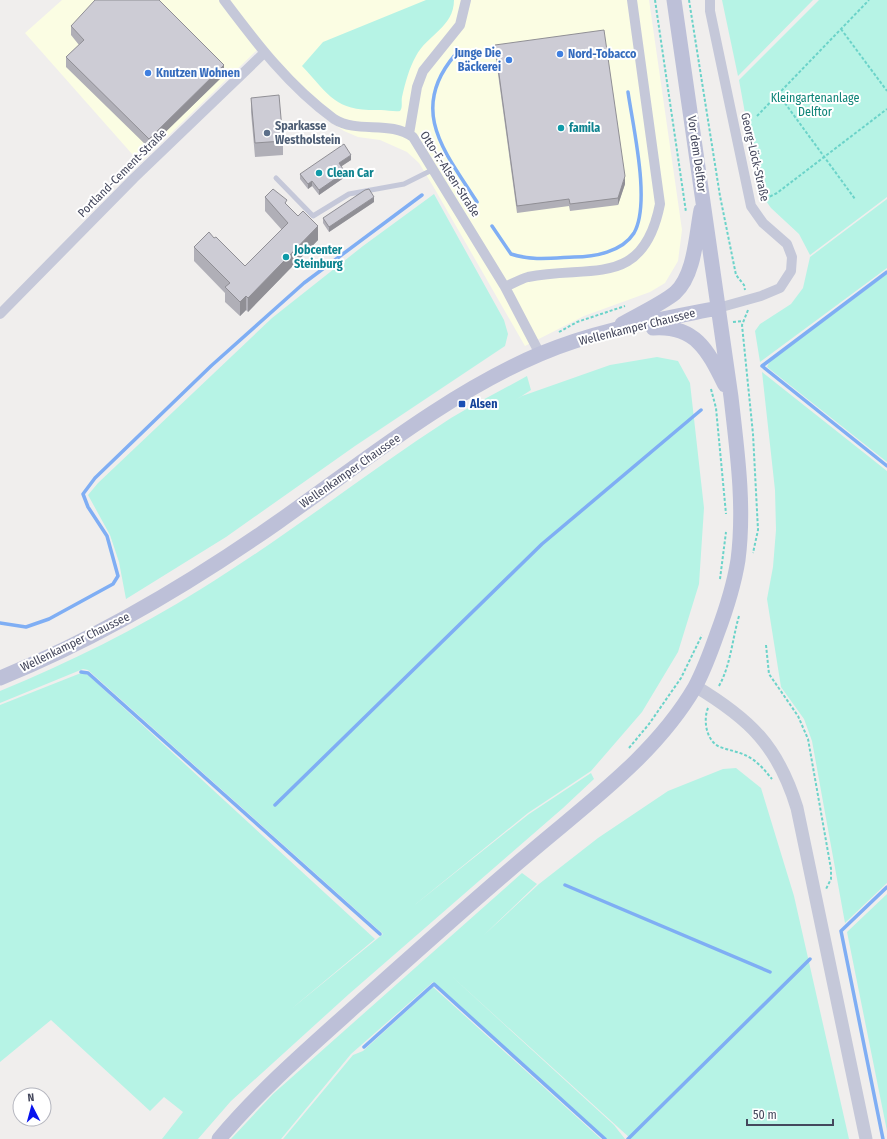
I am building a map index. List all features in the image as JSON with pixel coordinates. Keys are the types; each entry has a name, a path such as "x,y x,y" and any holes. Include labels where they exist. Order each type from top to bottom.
{"main road":[{"name":"Vor dem Delftor","path":"219,1139 238,1116 289,1066 488,888 624,772 657,738 695,686 711,651 727,607 738,560 740,520 738,459 731,397 674,0"},
{"path":"609,331 674,294 684,282 689,270 703,197"},
{"name":"Wellenkamper Chaussee","path":"0,678 104,630 164,596 265,531 435,413 501,374 540,354 609,331 718,308"},
{"path":"609,331 668,327 688,333 710,356 731,397"}],"street":[{"name":"Otto-F.-Alsen-Straße","path":"224,0 264,53 318,108 340,124 359,127 394,129 409,134 416,141 505,287 540,354"},
{"path":"409,134 417,87 423,71 460,25 466,0"},
{"path":"505,287 527,278 612,269 628,261 643,248 656,224 660,204 632,0"},
{"name":"Georg-Löck-Straße","path":"710,0 710,11 751,206 763,223 787,244 792,257 791,271 780,288 747,300 718,308"},
{"name":"Portland-Cement-Straße","path":"0,314 134,178 264,53"},
{"path":"695,686 742,717 762,738 779,762 798,808 866,1139"}],"lane":[{"path":"276,178 312,216 349,194 404,184 434,169"}],"path":[{"path":"654,0 687,217"},
{"path":"689,0 720,196 736,275 744,285 747,300"},
{"path":"757,116 779,95 869,0"},
{"path":"841,29 887,91"},
{"path":"779,95 855,200"},
{"path":"751,206 777,193 887,109"},
{"path":"556,333 577,322 629,305"},
{"path":"744,321 742,325 752,427 758,530 751,559"},
{"path":"711,388 716,408 727,515"},
{"path":"719,582 726,530"},
{"path":"740,611 733,637 730,657 723,679 705,716 705,723 713,741 718,746 736,751 752,759 773,780"},
{"path":"681,678 702,634"},
{"path":"766,645 769,674 798,716 808,739 831,869 831,879 827,889 816,898"}],"shaded area":[{"path":"62,0 649,0 682,230 678,261 665,283 650,292 584,316 525,346 433,186 419,163 407,152 380,140 358,137 344,131 326,119 294,90 257,50 140,163 25,33"}],"green space":[{"path":"426,0 454,0 453,9 445,24 421,49 414,61 404,87 400,111 366,110 344,105 328,94 302,66 323,42"},
{"path":"722,0 813,0 738,76"},
{"name":"Kleingartenanlage Delftor","path":"819,0 887,0 887,197 810,255 799,234 771,208 759,191 739,80"},
{"path":"434,194 504,320 508,334 505,346 355,446 226,537 126,599 119,562 110,535 88,495 98,483 272,318 363,246"},
{"path":"887,199 887,268 760,362 755,331 760,324 791,304 803,288 810,257"},
{"path":"887,274 887,462 767,367 770,361"},
{"path":"657,357 678,361 690,383 704,508 699,584 678,652 642,712 591,771 528,813 412,907 529,814 591,773 594,779 563,808 349,994 231,1101 198,1139 162,1139 183,1112 164,1097 150,1111 51,1020 0,1062 0,705 81,673 88,675 375,939 290,1010 383,934 88,670 83,669 0,703 0,691 103,644 177,604 264,548 388,460 451,418 527,376 531,390 514,401 522,396 610,365"},
{"path":"762,372 887,471 887,883 845,923 812,741 804,719 781,687 767,599 773,567 776,530 775,490"},
{"path":"736,768 761,788 794,896 849,1139 631,1139 447,972 614,1125 625,1139 606,1139 433,982 351,1054 281,1139 231,1139 273,1094 522,873 537,884 484,935 539,884 598,838 668,791 723,769"},
{"path":"887,894 887,1131 847,932"},
{"path":"433,987 601,1139 283,1139 353,1055 363,1051"}],"building":[{"name":"Knutzen Wohnen","path":"95,0 159,0 224,65 149,139 66,57 84,40 71,26"},
{"name":"famila","path":"604,30 625,176 618,198 570,204 569,199 517,206 495,45"},
{"name":"Sparkasse Westholstein","path":"279,95 283,141 255,143 251,98"},
{"path":"344,144 351,155 339,163 345,172 319,190 312,181 308,184 300,174"},
{"path":"273,189 287,200 285,203 298,216 303,211 318,226 248,298 246,296 240,302 225,287 230,283 194,247 209,232 245,266 288,223 265,197"},
{"path":"369,189 374,197 329,227 323,218 365,190"}],"waterway":[{"path":"455,55 441,75 434,94 433,112 436,130 444,148 453,166 477,202"},
{"path":"492,226 511,254 526,258 590,256 615,249 629,239 634,233 639,220 641,184 637,144 628,92"},
{"path":"0,623 26,627 49,619 113,584 118,576 107,536 88,507 83,494 95,478 211,366 304,283 422,195"},
{"path":"887,272 762,366 887,466"},
{"path":"275,805 542,544 701,410"},
{"path":"81,672 88,673 380,934"},
{"path":"565,885 770,972"},
{"path":"883,1139 841,931 887,887"},
{"path":"628,1139 810,959"},
{"path":"364,1047 434,984 605,1139"}],"place":[{"name":"Nord-Tobacco","path":"560,54"},
{"name":"Junge Die Bäckerei","path":"509,60"},
{"name":"Knutzen Wohnen","path":"148,73"},
{"name":"famila","path":"561,128"},
{"name":"Sparkasse Westholstein","path":"267,133"},
{"name":"Clean Car","path":"319,173"},
{"name":"Jobcenter Steinburg","path":"286,257"},
{"name":"Alsen","path":"462,404"}]}
